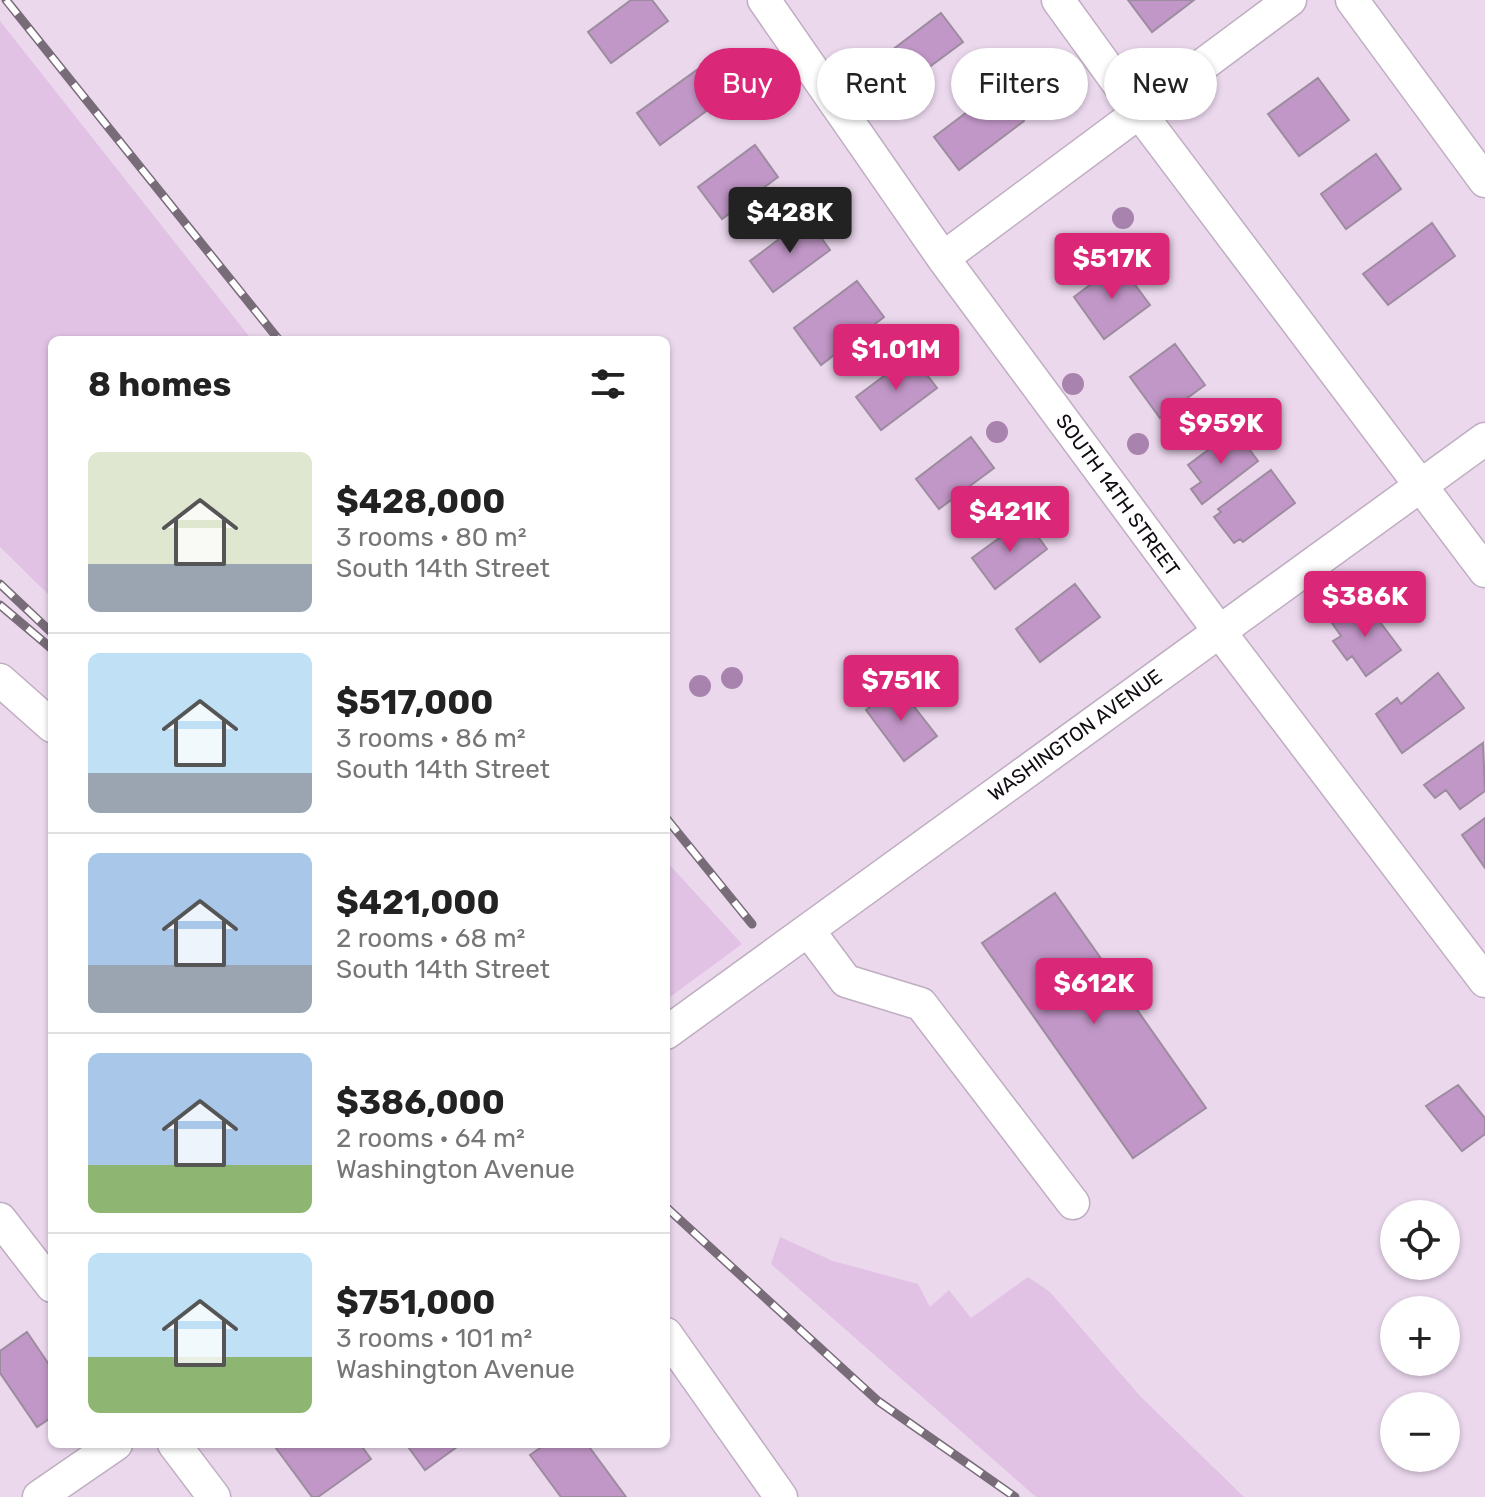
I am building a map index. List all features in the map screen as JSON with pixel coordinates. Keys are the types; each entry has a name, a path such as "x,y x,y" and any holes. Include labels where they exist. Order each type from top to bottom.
{"street":[{"name":"SOUTH 14TH STREET","path":"764,0 943,258 1219,631 1485,981"},
{"path":"1058,0 1104,64"},
{"path":"1217,54 1290,0"},
{"path":"1352,0 1485,181"},
{"path":"943,258 1128,120"},
{"path":"1145,120 1485,571"},
{"name":"WASHINGTON AVENUE","path":"670,1030 1485,439"},
{"path":"0,680 48,722"},
{"path":"808,930 846,981 921,1004 1073,1203"},
{"path":"0,1219 48,1281"},
{"path":"670,1340 781,1497"},
{"path":"39,1497 110,1448"},
{"path":"177,1448 214,1497"}],"shaded area":[{"path":"0,21 249,336 48,336 48,594 0,547"},
{"path":"670,865 742,944 670,997"},
{"path":"780,1237 833,1261 918,1284 930,1307 949,1290 971,1318 1028,1277 1050,1292 1140,1396 1244,1497 1036,1497 771,1264"}],"building":[{"path":"631,0 652,0 668,21 611,63 588,32"},
{"path":"1128,0 1194,0 1152,32"},
{"path":"941,13 963,42 935,63 935,48 895,48"},
{"path":"694,72 694,120 660,145 637,113"},
{"path":"1318,78 1349,120 1299,156 1268,114"},
{"path":"957,120 1024,121 959,170 934,137"},
{"path":"755,145 778,177 722,219 698,187"},
{"path":"1376,154 1401,189 1346,229 1321,194"},
{"path":"807,218 830,250 773,292 750,261"},
{"path":"1432,223 1455,256 1388,305 1363,274"},
{"path":"1119,263 1150,305 1104,339 1074,297"},
{"path":"857,281 884,317 821,365 794,328"},
{"path":"1175,344 1205,385 1160,418 1130,377"},
{"path":"912,355 937,388 881,430 856,397"},
{"path":"1235,430 1258,461 1202,504 1191,489 1201,482 1188,465"},
{"path":"971,437 994,468 939,509 916,479"},
{"path":"1271,470 1295,503 1243,542 1240,539 1234,543 1214,517 1221,512 1218,509"},
{"path":"1025,519 1047,549 995,589 972,558"},
{"path":"1075,584 1100,617 1040,662 1016,629"},
{"path":"1365,602 1401,650 1366,676 1352,656 1347,660 1333,641 1341,636 1332,623"},
{"path":"1438,673 1464,708 1402,753 1376,714 1397,698 1401,704"},
{"path":"898,686 937,736 904,761 866,710"},
{"path":"1483,743 1485,791 1460,809 1446,790 1435,798 1424,785"},
{"path":"1485,818 1485,868 1462,835"},
{"path":"1055,893 1206,1108 1133,1158 982,943"},
{"path":"1458,1085 1485,1118 1485,1134 1462,1151 1426,1106"},
{"path":"27,1332 48,1363 48,1420 37,1427 0,1373 0,1351"},
{"path":"276,1448 363,1448 371,1459 318,1497 312,1497"},
{"path":"409,1448 455,1448 425,1470"},
{"path":"540,1448 590,1448 626,1497 561,1497 530,1455"}],"railway":[{"path":"6,0 276,336"},
{"path":"0,584 48,629"},
{"path":"0,605 48,646"},
{"path":"670,823 752,924"},
{"path":"670,1211 878,1401 1015,1497"}]}
